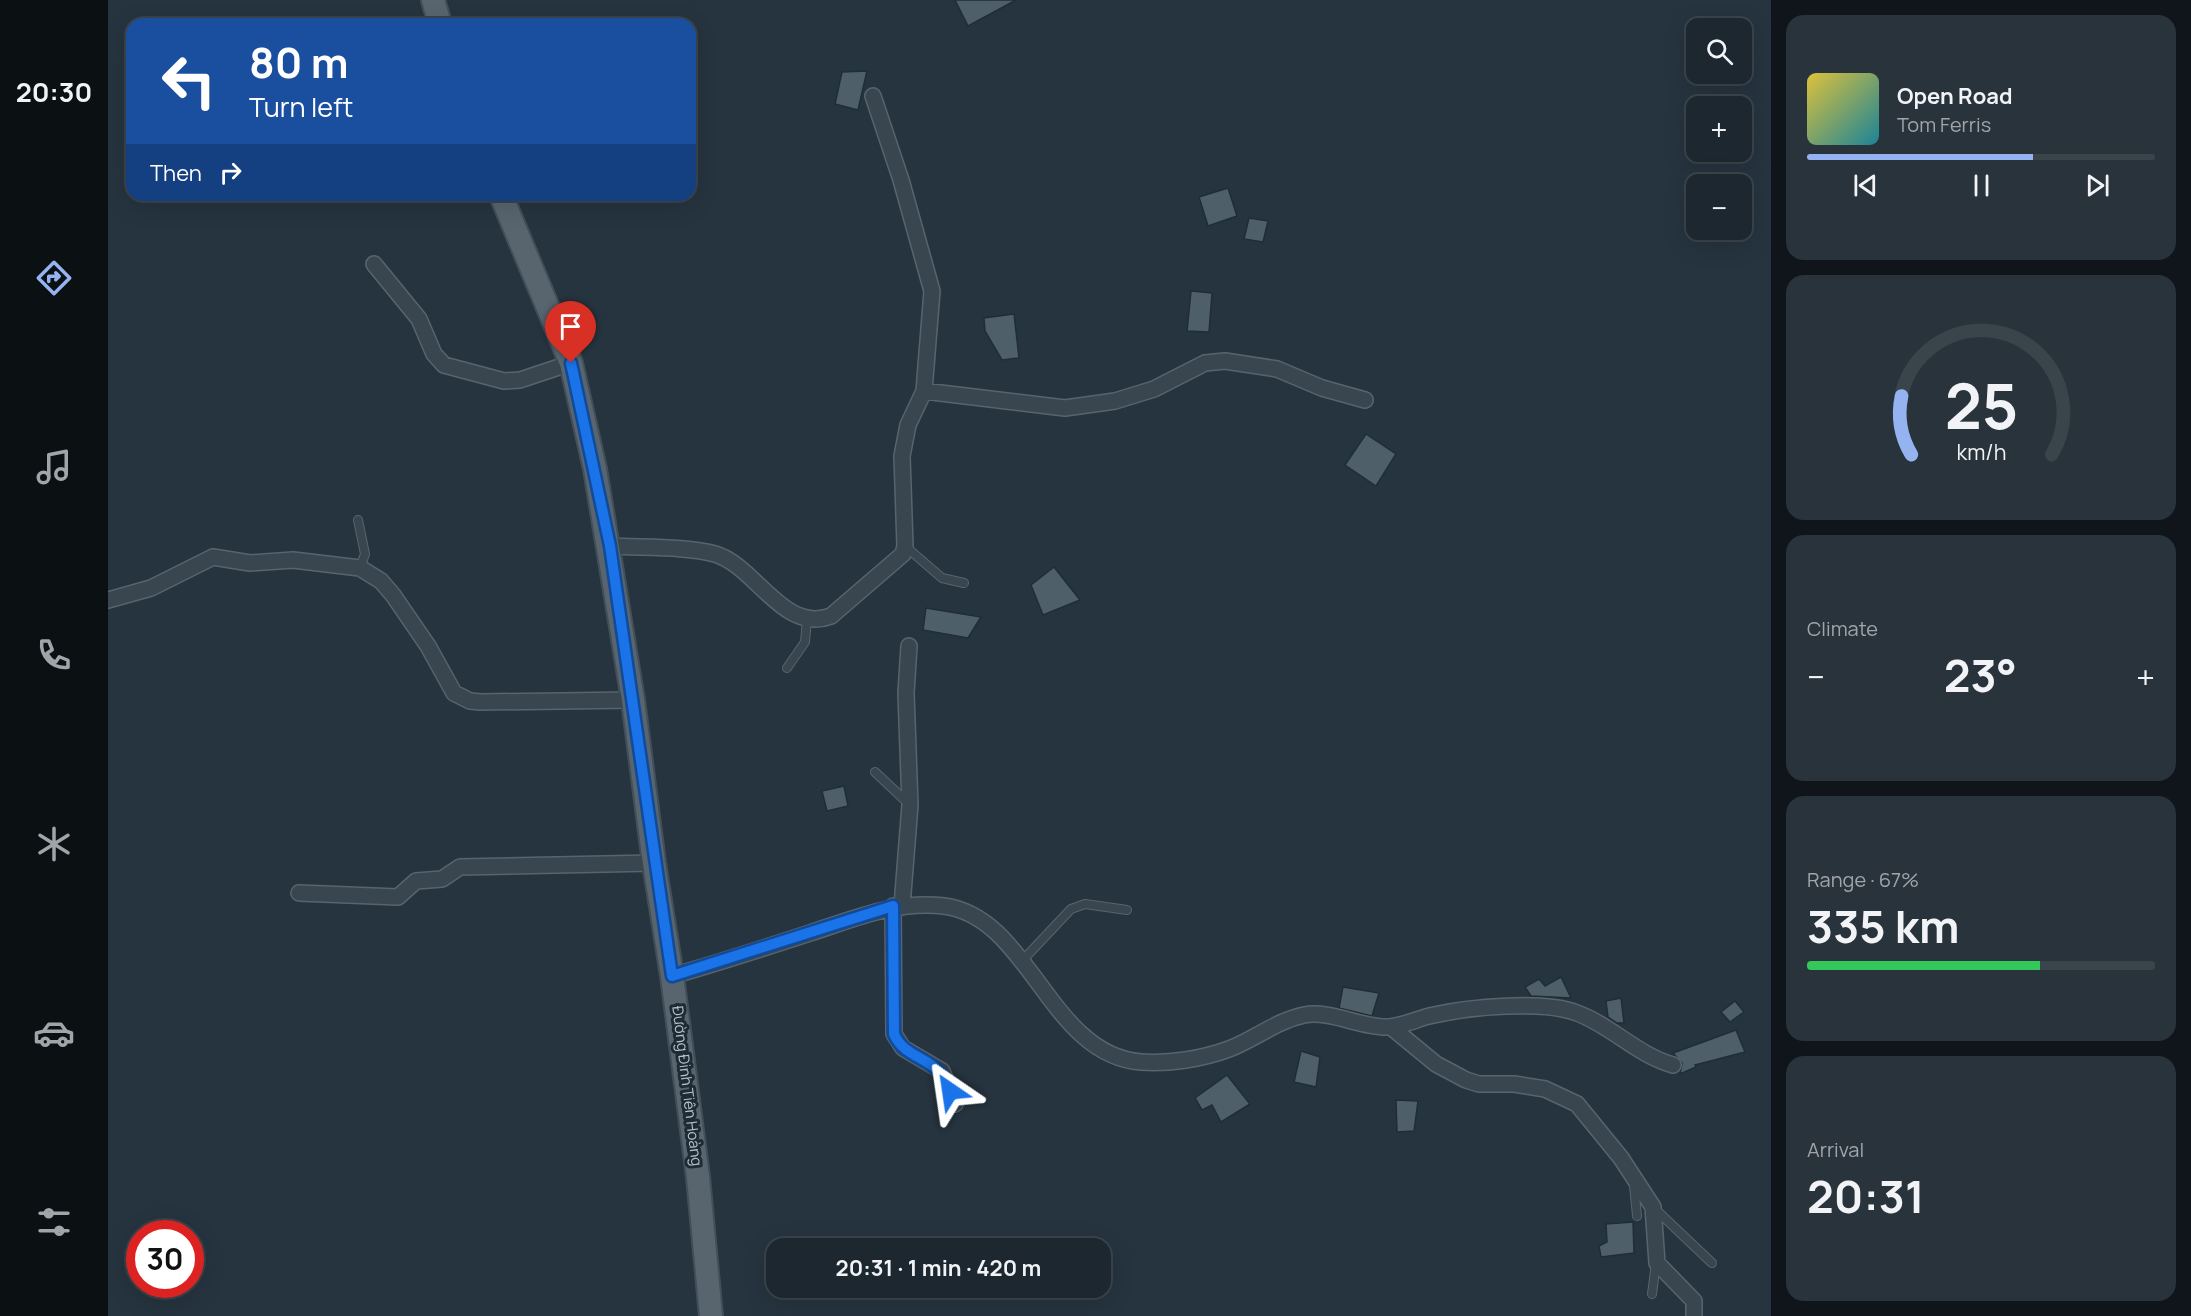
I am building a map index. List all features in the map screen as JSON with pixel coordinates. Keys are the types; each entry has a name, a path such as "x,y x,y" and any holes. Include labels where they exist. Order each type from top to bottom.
{"main road":[{"path":"433,0 438,18"},
{"name":"Đường Đinh Tiên Hoàng","path":"504,201 571,363 610,546 672,976 698,1177 711,1316"}],"street":[{"path":"610,546 717,555 744,573 774,600 807,619 818,620 831,616 897,562 905,546 902,456 908,425 924,391 932,291 901,180 873,96"},
{"path":"374,264 419,319 434,354 444,365 504,381 520,380 571,363"},
{"path":"924,391 1065,408 1115,401 1154,389 1205,363 1225,361 1277,369 1322,388 1365,400"},
{"path":"108,600 151,588 213,557 250,563 293,560 360,568 381,581 393,595 428,646 444,678 460,698 481,702 633,700"},
{"path":"909,646 906,693 910,805 897,906 894,1034 903,1048 942,1071 955,1104"},
{"path":"299,893 398,897 416,881 442,879 460,867 654,863"},
{"path":"672,976 897,906 941,906 977,915 997,931 1063,1014 1084,1034 1112,1055 1129,1060 1144,1062 1191,1059 1207,1055 1229,1049 1277,1024 1305,1015 1327,1016 1363,1026 1391,1027 1448,1012 1525,1006 1558,1007 1577,1013 1617,1034 1650,1058 1673,1065"},
{"path":"1391,1027 1436,1064 1466,1080 1479,1084 1523,1084 1569,1098 1592,1121 1653,1207 1656,1257 1662,1271 1694,1301 1696,1308 1694,1316"}],"lane":[{"path":"358,520 365,554 360,568"},
{"path":"905,546 942,578 964,584"},
{"path":"787,668 805,642 807,619"},
{"path":"875,772 910,805"},
{"path":"1020,962 1071,909 1085,904 1127,910"},
{"path":"1633,1176 1637,1216"},
{"path":"1653,1207 1712,1263"},
{"path":"1652,1294 1656,1257"}],"building":[{"path":"955,0 1016,0 968,26"},
{"path":"867,71 858,110 835,104 842,72"},
{"path":"1228,188 1237,216 1208,226 1199,197"},
{"path":"1249,218 1268,221 1263,242 1244,239"},
{"path":"1191,291 1212,293 1209,332 1187,331"},
{"path":"1014,314 1019,358 1002,360 985,331 984,318"},
{"path":"1366,434 1396,454 1376,486 1345,465"},
{"path":"1054,567 1080,600 1043,615 1031,585"},
{"path":"926,608 981,617 968,638 923,630"},
{"path":"844,786 848,806 827,811 822,791"},
{"path":"1561,977 1571,998 1531,996 1525,987 1539,979 1545,986"},
{"path":"1343,987 1379,993 1372,1016 1339,1008"},
{"path":"1621,998 1624,1023 1617,1023 1608,1017 1606,1001"},
{"path":"1735,1001 1744,1012 1730,1022 1721,1012"},
{"path":"1736,1030 1745,1052 1695,1065 1696,1067 1680,1074 1682,1063 1673,1053"},
{"path":"1301,1051 1320,1057 1316,1087 1294,1082"},
{"path":"1227,1075 1250,1104 1221,1122 1212,1105 1202,1110 1195,1098"},
{"path":"1396,1100 1418,1101 1414,1131 1397,1132"},
{"path":"1633,1222 1634,1253 1601,1257 1599,1246 1607,1242 1606,1224"}],"route":[{"path":"571,363 578,387 610,546 672,976 893,906 894,1034 897,1042 903,1048 942,1071 950,1091"}]}
